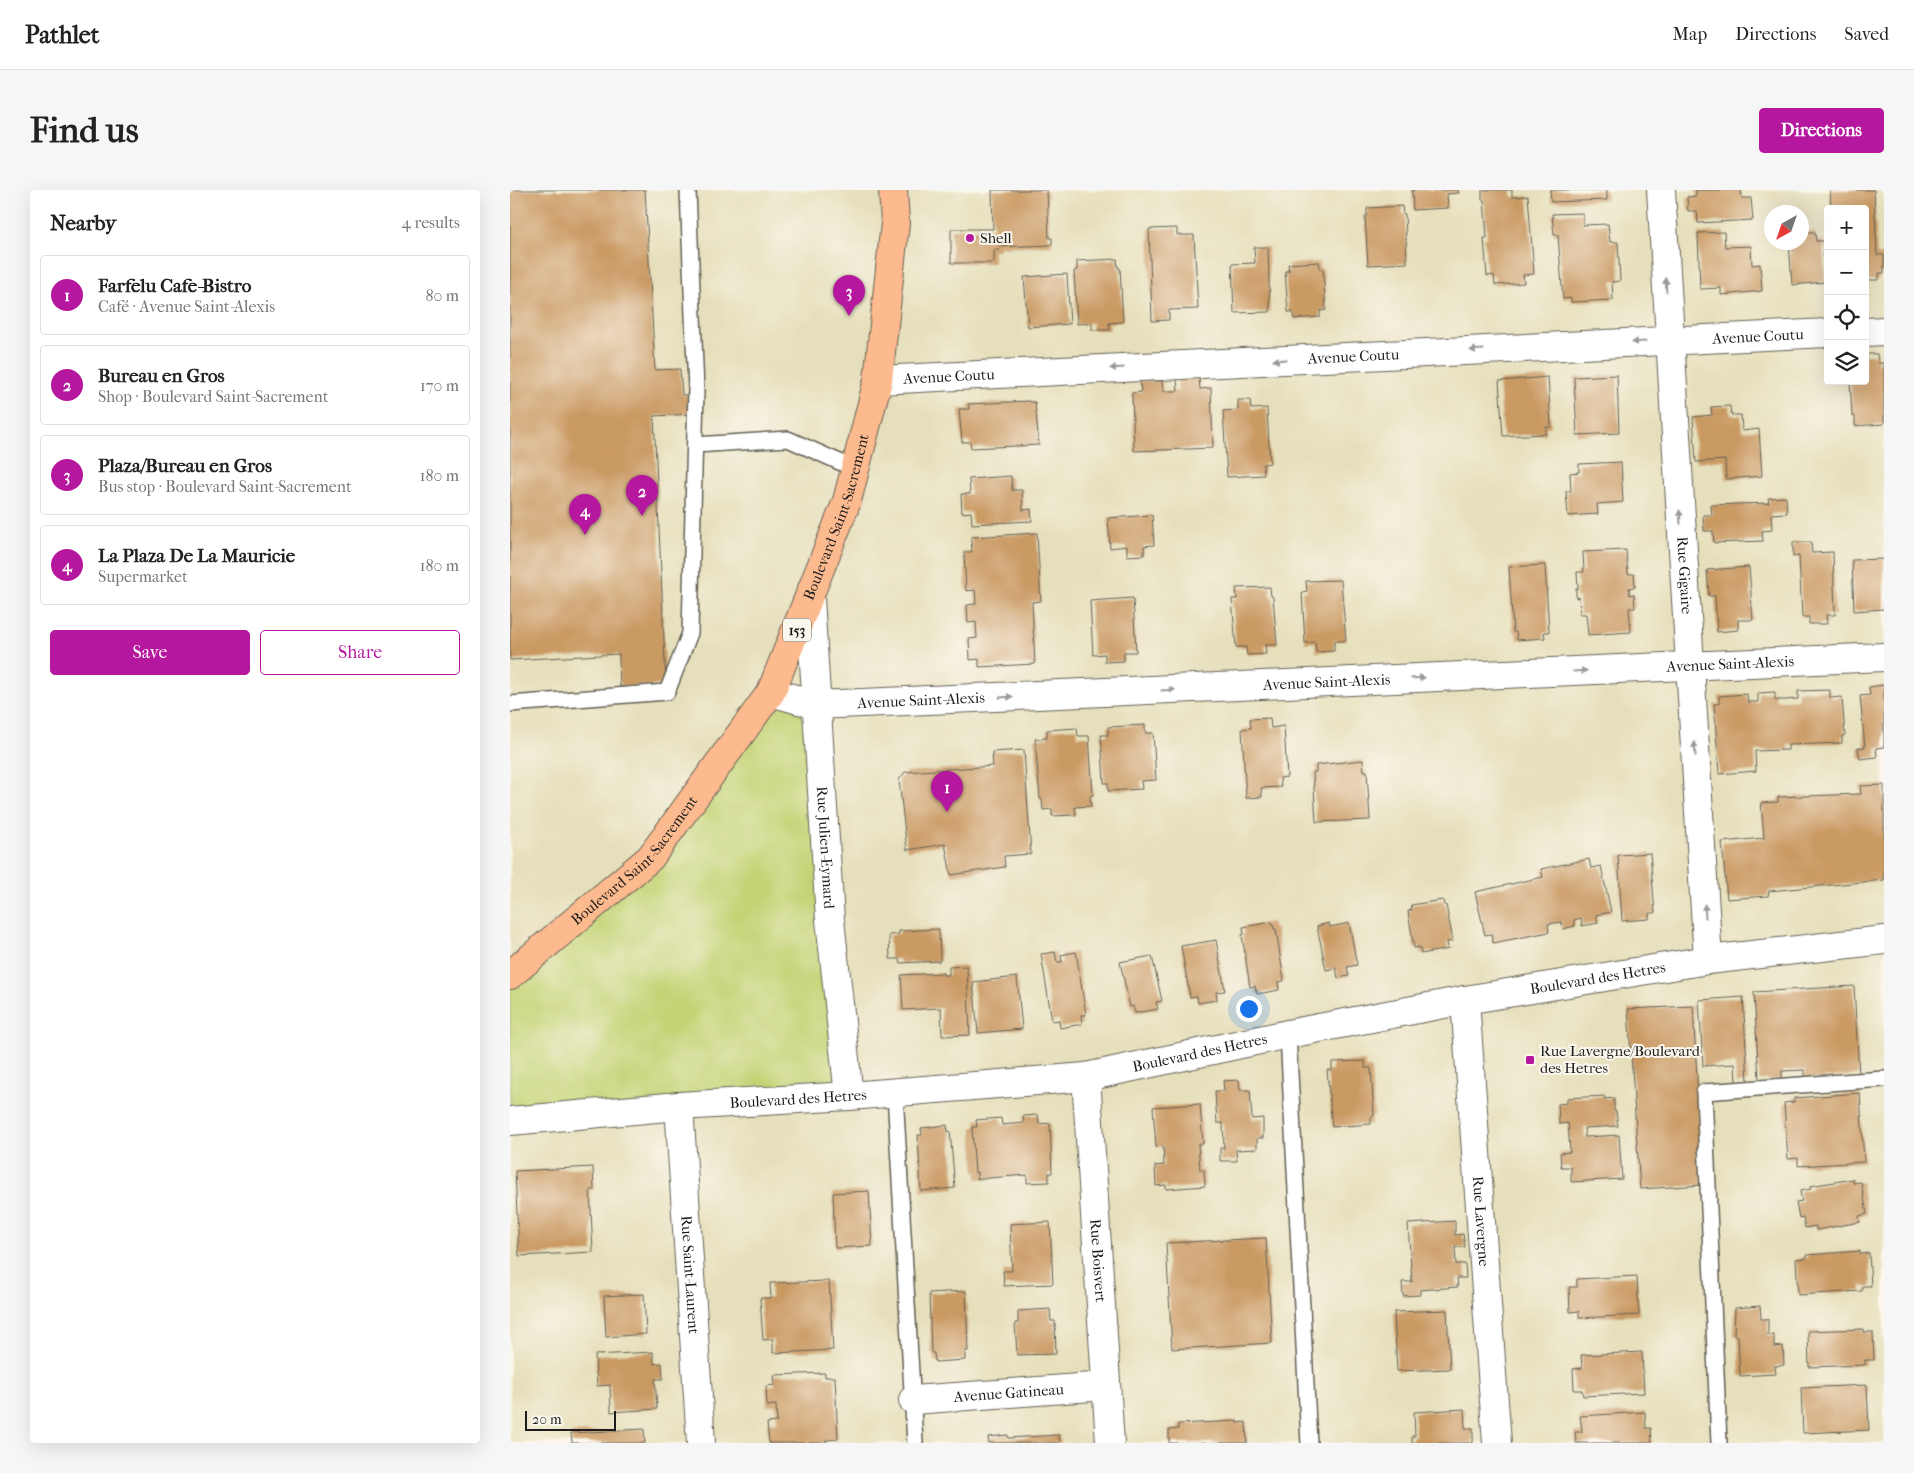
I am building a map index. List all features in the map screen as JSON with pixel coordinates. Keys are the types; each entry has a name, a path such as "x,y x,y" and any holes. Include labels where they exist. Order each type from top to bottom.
{"main road":[{"name":"Boulevard Saint-Sacrement","path":"510,975 650,858 772,692 847,501 878,380 895,223 894,190"}],"street":[{"name":"Rue Gigaire","path":"1660,190 1708,960"},
{"path":"1869,332 1884,331"},
{"name":"Avenue Coutu","path":"878,380 1824,333"},
{"name":"Rue Julien-Eymard","path":"810,598 830,920 849,1096"},
{"name":"Avenue Saint-Alexis","path":"772,692 817,706 1884,657"},
{"name":"Boulevard des Hetres","path":"510,1121 679,1106 895,1093 1086,1077 1288,1034 1465,1000 1708,960 1884,940"},
{"name":"Rue Lavergne","path":"1465,1000 1497,1443"},
{"name":"Rue Boisvert","path":"1086,1077 1110,1443"},
{"name":"Rue Saint-Laurent","path":"679,1106 701,1443"},
{"name":"Avenue Gatineau","path":"913,1400 1106,1386"}],"lane":[{"path":"510,704 667,692 690,633 696,390 688,190"},
{"path":"695,445 788,439 855,469"},
{"path":"1288,1034 1309,1443"},
{"path":"1719,1443 1704,1092 1884,1080"},
{"path":"895,1093 915,1443"}],"green space":[{"path":"771,692 817,705 849,1096 510,1117 510,975 650,858"}],"building":[{"path":"510,190 645,190 655,370 680,369 682,395 691,395 692,414 654,416 666,685 620,687 619,654 510,660"},
{"path":"992,190 1047,190 1049,238 1052,238 1052,245 999,247 1000,250 994,250 994,263 951,263 951,229 993,229"},
{"path":"1412,190 1458,190 1459,193 1447,194 1448,208 1413,210"},
{"path":"1482,190 1512,190 1512,197 1528,196 1534,274 1523,275 1524,283 1495,285 1494,275 1487,276 1484,238 1487,238"},
{"path":"1550,190 1607,190 1607,200 1551,202"},
{"path":"1696,190 1741,190 1742,198 1751,198 1753,220 1698,223 1697,211 1688,211 1687,197 1696,196"},
{"path":"1830,190 1874,190 1877,255 1884,255 1884,273 1879,273 1879,280 1869,280 1869,205 1831,205"},
{"path":"1402,206 1403,214 1405,214 1407,263 1368,265 1365,216 1367,216 1367,208"},
{"path":"1583,213 1583,225 1608,224 1610,242 1618,242 1620,281 1612,282 1613,300 1571,302 1571,298 1563,299 1558,235 1554,235 1552,214"},
{"path":"1177,228 1177,235 1194,235 1198,309 1169,310 1169,320 1152,321 1149,229"},
{"path":"1724,232 1725,247 1751,246 1752,265 1760,264 1762,291 1721,295 1721,288 1700,289 1698,233"},
{"path":"1809,232 1815,232 1816,241 1823,241 1824,282 1792,285 1790,250 1809,250"},
{"path":"1254,247 1268,247 1270,312 1234,313 1232,264 1255,263"},
{"path":"1117,259 1118,268 1120,268 1123,322 1109,323 1110,330 1092,330 1092,323 1077,324 1074,271 1077,270 1077,261"},
{"path":"1319,262 1320,269 1323,269 1326,310 1320,311 1320,317 1294,319 1293,312 1288,312 1285,271 1289,271 1288,264"},
{"path":"1067,274 1070,324 1028,327 1024,277"},
{"path":"1869,354 1877,354 1878,363 1884,363 1884,424 1855,426 1855,416 1852,416 1850,385 1869,385"},
{"path":"1617,375 1619,433 1577,435 1574,377"},
{"path":"1548,377 1551,427 1546,427 1546,434 1503,436 1499,381"},
{"path":"1199,378 1200,389 1211,388 1213,448 1134,451 1132,393 1141,392 1140,381 1162,381 1163,391 1178,391 1177,379"},
{"path":"1238,400 1250,400 1251,409 1267,408 1270,463 1263,464 1264,475 1227,477 1223,411 1238,410"},
{"path":"1035,402 1039,445 971,448 970,442 962,442 959,409 969,409 968,404"},
{"path":"1730,406 1731,415 1741,415 1742,431 1759,429 1762,476 1726,479 1725,460 1696,462 1693,417 1712,415 1711,407"},
{"path":"1621,462 1623,502 1597,504 1598,514 1568,516 1566,491 1571,491 1570,473 1579,472 1579,464"},
{"path":"1011,476 1012,490 1022,490 1023,510 1031,509 1032,521 972,524 971,512 962,513 961,494 970,494 969,479"},
{"path":"1786,497 1787,513 1771,514 1772,530 1762,531 1763,541 1714,543 1713,531 1704,531 1703,515 1712,515 1711,505 1769,503 1768,498"},
{"path":"1152,515 1154,545 1144,546 1144,555 1127,556 1127,546 1110,548 1108,518"},
{"path":"1037,533 1041,601 1032,602 1035,664 979,667 979,659 970,660 969,639 977,638 976,622 968,623 967,605 976,604 975,590 966,591 964,552 972,552 971,537"},
{"path":"1793,542 1811,542 1812,553 1833,552 1835,615 1826,615 1827,624 1809,624 1809,617 1802,617 1799,556 1793,557"},
{"path":"1626,550 1628,574 1634,574 1635,587 1629,588 1630,595 1634,594 1635,608 1629,608 1631,632 1588,635 1586,614 1580,614 1579,597 1576,598 1576,588 1578,589 1577,572 1584,572 1583,552"},
{"path":"1884,559 1884,609 1854,611 1852,560"},
{"path":"1545,565 1549,632 1544,632 1545,638 1517,640 1516,632 1513,632 1509,567"},
{"path":"1749,567 1753,620 1738,620 1738,630 1717,632 1715,596 1709,596 1707,570"},
{"path":"1341,580 1346,641 1334,641 1334,651 1316,652 1315,642 1305,643 1302,592 1307,591 1306,581"},
{"path":"1270,587 1271,596 1273,597 1277,645 1265,645 1266,654 1247,655 1246,647 1236,647 1232,599 1237,599 1236,588"},
{"path":"1133,598 1136,652 1124,652 1124,661 1105,662 1105,654 1093,655 1090,601"},
{"path":"1884,685 1884,747 1876,748 1877,757 1860,759 1858,748 1865,747 1860,696 1870,695 1869,687"},
{"path":"1830,690 1830,698 1842,697 1845,735 1842,736 1842,743 1788,745 1788,750 1755,751 1756,771 1719,774 1714,704 1719,704 1719,696 1747,694 1748,702 1758,702 1758,693 1775,692 1775,700 1786,700 1798,699 1798,691"},
{"path":"1270,718 1271,728 1284,726 1287,777 1280,778 1281,787 1261,788 1262,797 1246,798 1242,729 1251,728 1250,719"},
{"path":"1145,725 1145,733 1153,733 1156,780 1141,781 1142,789 1108,791 1108,783 1104,783 1101,735 1108,735 1108,727"},
{"path":"1077,728 1078,736 1089,736 1093,795 1090,796 1091,806 1075,807 1076,815 1052,816 1052,809 1043,810 1042,799 1040,799 1035,739 1047,738 1047,730"},
{"path":"1024,750 1031,854 1004,856 1005,867 951,875 945,844 907,850 899,780 905,772 993,766 992,752"},
{"path":"1363,760 1364,771 1367,771 1370,820 1316,822 1313,772 1316,772 1316,765"},
{"path":"1884,785 1884,880 1769,891 1768,896 1727,899 1722,842 1764,838 1761,803 1778,802 1778,797 1861,794 1860,786"},
{"path":"1650,853 1655,913 1649,913 1649,919 1622,921 1618,855"},
{"path":"1589,859 1591,868 1601,866 1611,912 1596,915 1598,923 1582,926 1581,918 1574,920 1575,926 1563,929 1561,922 1548,924 1549,932 1493,943 1491,934 1485,935 1475,892 1543,877 1541,869"},
{"path":"1443,900 1444,905 1446,905 1453,941 1447,942 1448,949 1421,954 1420,947 1414,948 1408,911 1412,910 1411,905"},
{"path":"1272,922 1274,929 1276,929 1284,981 1278,982 1279,990 1257,994 1255,986 1250,987 1242,935 1244,934 1243,927"},
{"path":"1329,923 1330,927 1349,923 1357,965 1347,967 1349,976 1338,978 1336,968 1326,970 1317,926"},
{"path":"939,929 940,961 900,963 899,959 890,959 889,935 899,934 899,931"},
{"path":"1216,940 1225,991 1216,992 1217,1000 1198,1003 1197,996 1190,997 1181,946"},
{"path":"1055,952 1057,962 1062,962 1061,955 1076,952 1086,1015 1081,1015 1082,1024 1060,1028 1059,1020 1052,1021 1041,954"},
{"path":"1152,956 1162,1001 1156,1002 1158,1009 1135,1013 1133,1006 1130,1007 1120,962"},
{"path":"967,966 970,1035 942,1036 941,1008 903,1010 901,975 943,973 943,975 949,975 949,967"},
{"path":"1017,977 1022,1029 978,1033 973,982"},
{"path":"1854,986 1859,1075 1805,1079 1805,1070 1782,1071 1782,1079 1759,1080 1754,992"},
{"path":"1743,997 1748,1082 1736,1083 1735,1064 1703,1066 1699,1000"},
{"path":"1693,1006 1703,1185 1640,1189 1628,1009"},
{"path":"1365,1061 1365,1068 1371,1068 1374,1116 1371,1117 1371,1124 1332,1127 1327,1070 1332,1070 1332,1062"},
{"path":"1239,1080 1240,1090 1250,1090 1252,1119 1263,1118 1263,1138 1257,1138 1257,1149 1236,1150 1237,1161 1220,1161 1220,1148 1224,1148 1223,1123 1217,1123 1215,1091 1224,1091 1223,1081"},
{"path":"1860,1093 1864,1162 1798,1166 1798,1158 1788,1159 1784,1103 1794,1102 1794,1098"},
{"path":"1604,1096 1605,1099 1614,1098 1614,1111 1616,1111 1618,1126 1584,1128 1585,1137 1619,1135 1622,1179 1571,1182 1571,1167 1561,1167 1560,1153 1570,1152 1568,1123 1559,1124 1558,1104 1567,1103 1567,1098"},
{"path":"1200,1104 1203,1144 1198,1144 1200,1170 1204,1170 1205,1186 1166,1189 1166,1185 1156,1186 1155,1166 1164,1165 1163,1146 1156,1147 1153,1107"},
{"path":"1038,1115 1039,1124 1050,1123 1052,1173 1049,1173 1049,1182 1027,1183 1027,1175 977,1179 972,1127 977,1127 976,1120 1001,1118 1002,1125 1024,1123 1023,1116"},
{"path":"947,1125 948,1132 950,1131 955,1188 921,1191 918,1135 922,1135 921,1128"},
{"path":"593,1167 594,1190 590,1190 593,1252 519,1256 515,1171"},
{"path":"1853,1179 1853,1183 1861,1182 1867,1214 1859,1216 1860,1222 1816,1230 1816,1226 1805,1228 1803,1217 1799,1218 1796,1202 1802,1201 1800,1191 1811,1189 1810,1186"},
{"path":"869,1191 872,1246 835,1248 833,1193"},
{"path":"1455,1221 1455,1235 1463,1234 1465,1247 1455,1247 1456,1264 1465,1264 1466,1278 1457,1278 1458,1287 1420,1290 1420,1295 1403,1296 1402,1282 1412,1282 1408,1224"},
{"path":"1050,1222 1053,1284 1004,1286 1003,1271 1012,1271 1010,1224"},
{"path":"1266,1238 1272,1343 1172,1349 1166,1243"},
{"path":"1860,1251 1860,1254 1869,1253 1871,1286 1862,1286 1862,1291 1798,1295 1796,1259 1807,1258 1807,1255"},
{"path":"1637,1276 1639,1315 1579,1318 1579,1311 1570,1312 1569,1287 1577,1287 1577,1279"},
{"path":"829,1281 833,1350 773,1353 773,1339 763,1340 760,1298 771,1298 770,1283"},
{"path":"966,1291 968,1351 965,1351 965,1360 935,1362 934,1353 931,1353 929,1293"},
{"path":"644,1294 646,1334 606,1337 604,1296"},
{"path":"1760,1306 1761,1319 1768,1319 1768,1335 1774,1335 1774,1347 1783,1346 1784,1365 1775,1366 1776,1374 1740,1376 1738,1336 1734,1336 1735,1308"},
{"path":"1050,1309 1051,1321 1055,1321 1056,1354 1017,1355 1015,1323 1018,1323 1018,1311"},
{"path":"1447,1310 1450,1369 1397,1371 1394,1312"},
{"path":"1863,1329 1863,1332 1873,1332 1874,1360 1865,1360 1865,1365 1809,1367 1808,1331"},
{"path":"653,1352 654,1364 662,1363 663,1379 655,1379 657,1409 611,1412 610,1385 597,1386 595,1355"},
{"path":"1642,1352 1644,1393 1583,1396 1582,1390 1574,1390 1573,1369 1582,1368 1581,1355"},
{"path":"825,1373 825,1377 835,1377 838,1439 826,1440 826,1443 769,1443 767,1423 777,1422 776,1405 767,1406 766,1386 775,1385 774,1375"},
{"path":"1867,1385 1869,1430 1803,1433 1801,1388"},
{"path":"1464,1409 1465,1428 1473,1428 1473,1443 1412,1443 1412,1436 1415,1436 1414,1412"},
{"path":"1645,1412 1646,1428 1651,1428 1652,1443 1576,1443 1575,1432 1582,1432 1580,1416"},
{"path":"1237,1421 1237,1423 1246,1422 1247,1443 1169,1443 1169,1430 1178,1429 1178,1424"},
{"path":"644,1429 645,1443 572,1443 571,1433"},
{"path":"1008,1435 1008,1438 1059,1435 1060,1443 989,1443 988,1437"}],"place":[{"name":"Shell","path":"970,238"},
{"name":"Plaza/Bureau en Gros","path":"849,316"},
{"name":"Bureau en Gros","path":"642,516"},
{"name":"La Plaza De La Mauricie","path":"585,535"},
{"name":"Farfelu Cafe-Bistro","path":"947,812"},
{"name":"Rue Lavergne/Boulevard des Hetres","path":"1530,1060"}]}
